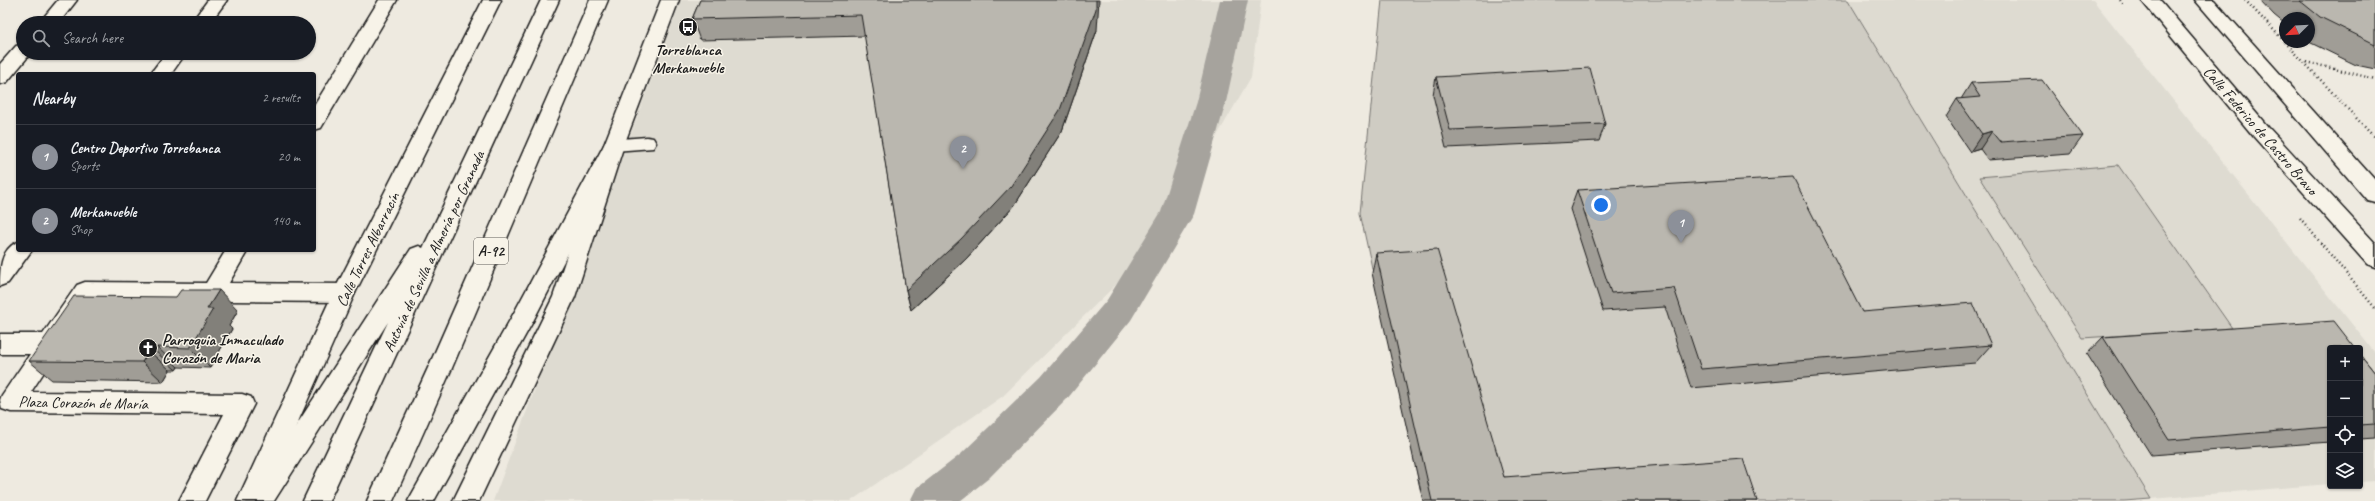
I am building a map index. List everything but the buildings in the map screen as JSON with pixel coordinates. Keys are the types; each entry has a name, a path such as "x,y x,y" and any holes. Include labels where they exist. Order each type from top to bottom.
{"main road":[{"path":"54,16 68,0"},
{"path":"205,16 218,0"},
{"path":"316,120 388,0"},
{"name":"Calle Torres Albarracín","path":"250,501 344,293 492,0"},
{"name":"Autovía de Sevilla a Almería por Granada","path":"316,501 550,0"},
{"name":"A-92","path":"380,501 440,368 599,0"},
{"path":"466,501 564,297 614,145 670,0"},
{"name":"Calle Federico de Castro Bravo","path":"2150,0 2260,132 2375,258"},
{"path":"2204,0 2375,194"},
{"path":"0,77 16,59"},
{"path":"162,72 171,60"},
{"path":"421,501 523,318 614,145"},
{"path":"260,501 465,183"},
{"path":"0,277 19,252"},
{"path":"212,292 237,252"},
{"name":"Plaza Corazón de María","path":"192,501 242,404 12,402 85,291 344,293"},
{"path":"0,344 49,344"}],"lane":[{"path":"614,145 647,144"}],"path":[{"path":"2245,0 2279,36"},
{"path":"2291,48 2375,138"},
{"path":"2304,62 2375,79"}],"shaded area":[{"path":"681,0 1261,0 1251,77 1151,250 1003,396 851,501 493,501"},
{"path":"1382,0 1848,0 2151,499 2124,501 1423,501 1360,213"},
{"path":"1848,0 2093,0 2375,353 2375,481 2363,482 2363,345 2327,345 2327,484 2151,499"},
{"path":"2118,165 2232,328 2082,338 1979,177"}],"waterway":[{"path":"930,501 975,466 1054,388 1119,310 1177,214 1211,102 1234,0"}],"place":[{"name":"Torreblanca Merkamueble","path":"688,27"},
{"name":"Merkamueble","path":"963,169"},
{"name":"Centro Deportivo Torrebanca","path":"1681,243"},
{"name":"Parroquia Inmaculado Corazón de Maria","path":"148,348"}]}
